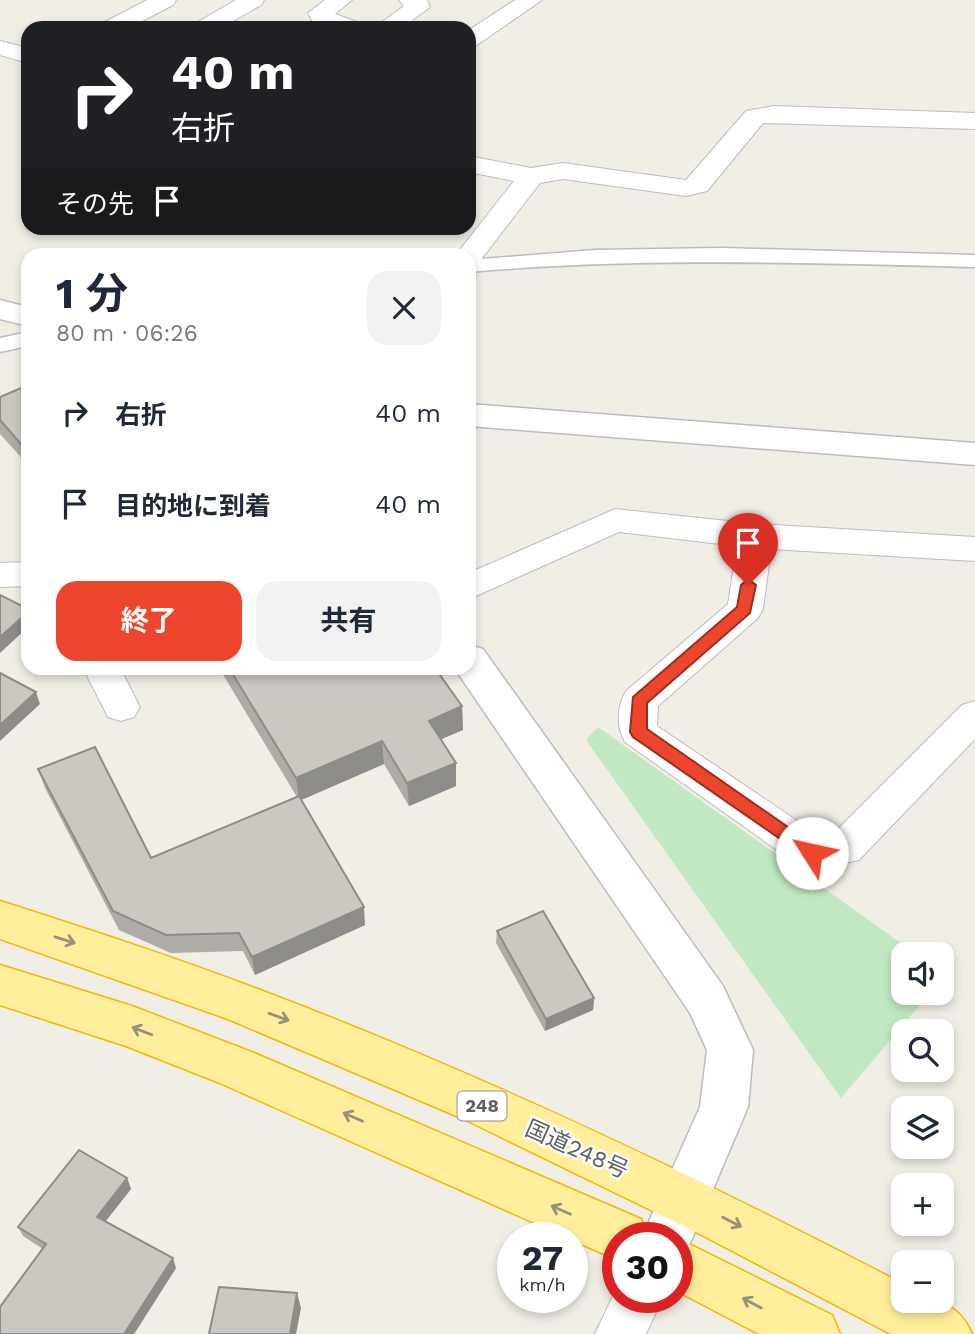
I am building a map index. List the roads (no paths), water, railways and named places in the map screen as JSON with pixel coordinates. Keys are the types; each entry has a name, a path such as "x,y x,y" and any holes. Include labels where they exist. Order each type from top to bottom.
{"highway":[{"name":"国道248号","path":"0,920 72,942 289,1020 676,1218 945,1334"},
{"path":"0,985 132,1027 237,1068 602,1228"},
{"path":"693,1271 813,1334"}],"street":[{"path":"124,21 165,0"},
{"path":"216,21 253,0"},
{"path":"331,21 320,16 320,13 341,0"},
{"path":"397,21 418,7 418,4 410,0"},
{"path":"476,35 531,0"},
{"path":"0,48 21,54"},
{"path":"476,165 531,176 563,171 686,188 698,185 755,116 774,114 975,121"},
{"path":"475,248 531,176"},
{"path":"476,266 644,255 774,254 975,261"},
{"path":"0,309 21,315"},
{"path":"0,345 21,340"},
{"path":"476,416 975,454"},
{"path":"476,584 615,520 756,536 975,549"},
{"path":"756,536 745,609 639,701 638,732 812,853 845,848 975,715"},
{"path":"0,575 21,574"},
{"path":"476,669 707,1000 730,1050 724,1107 676,1218"},
{"path":"105,675 121,707"},
{"path":"620,1334 630,1313"}]}
